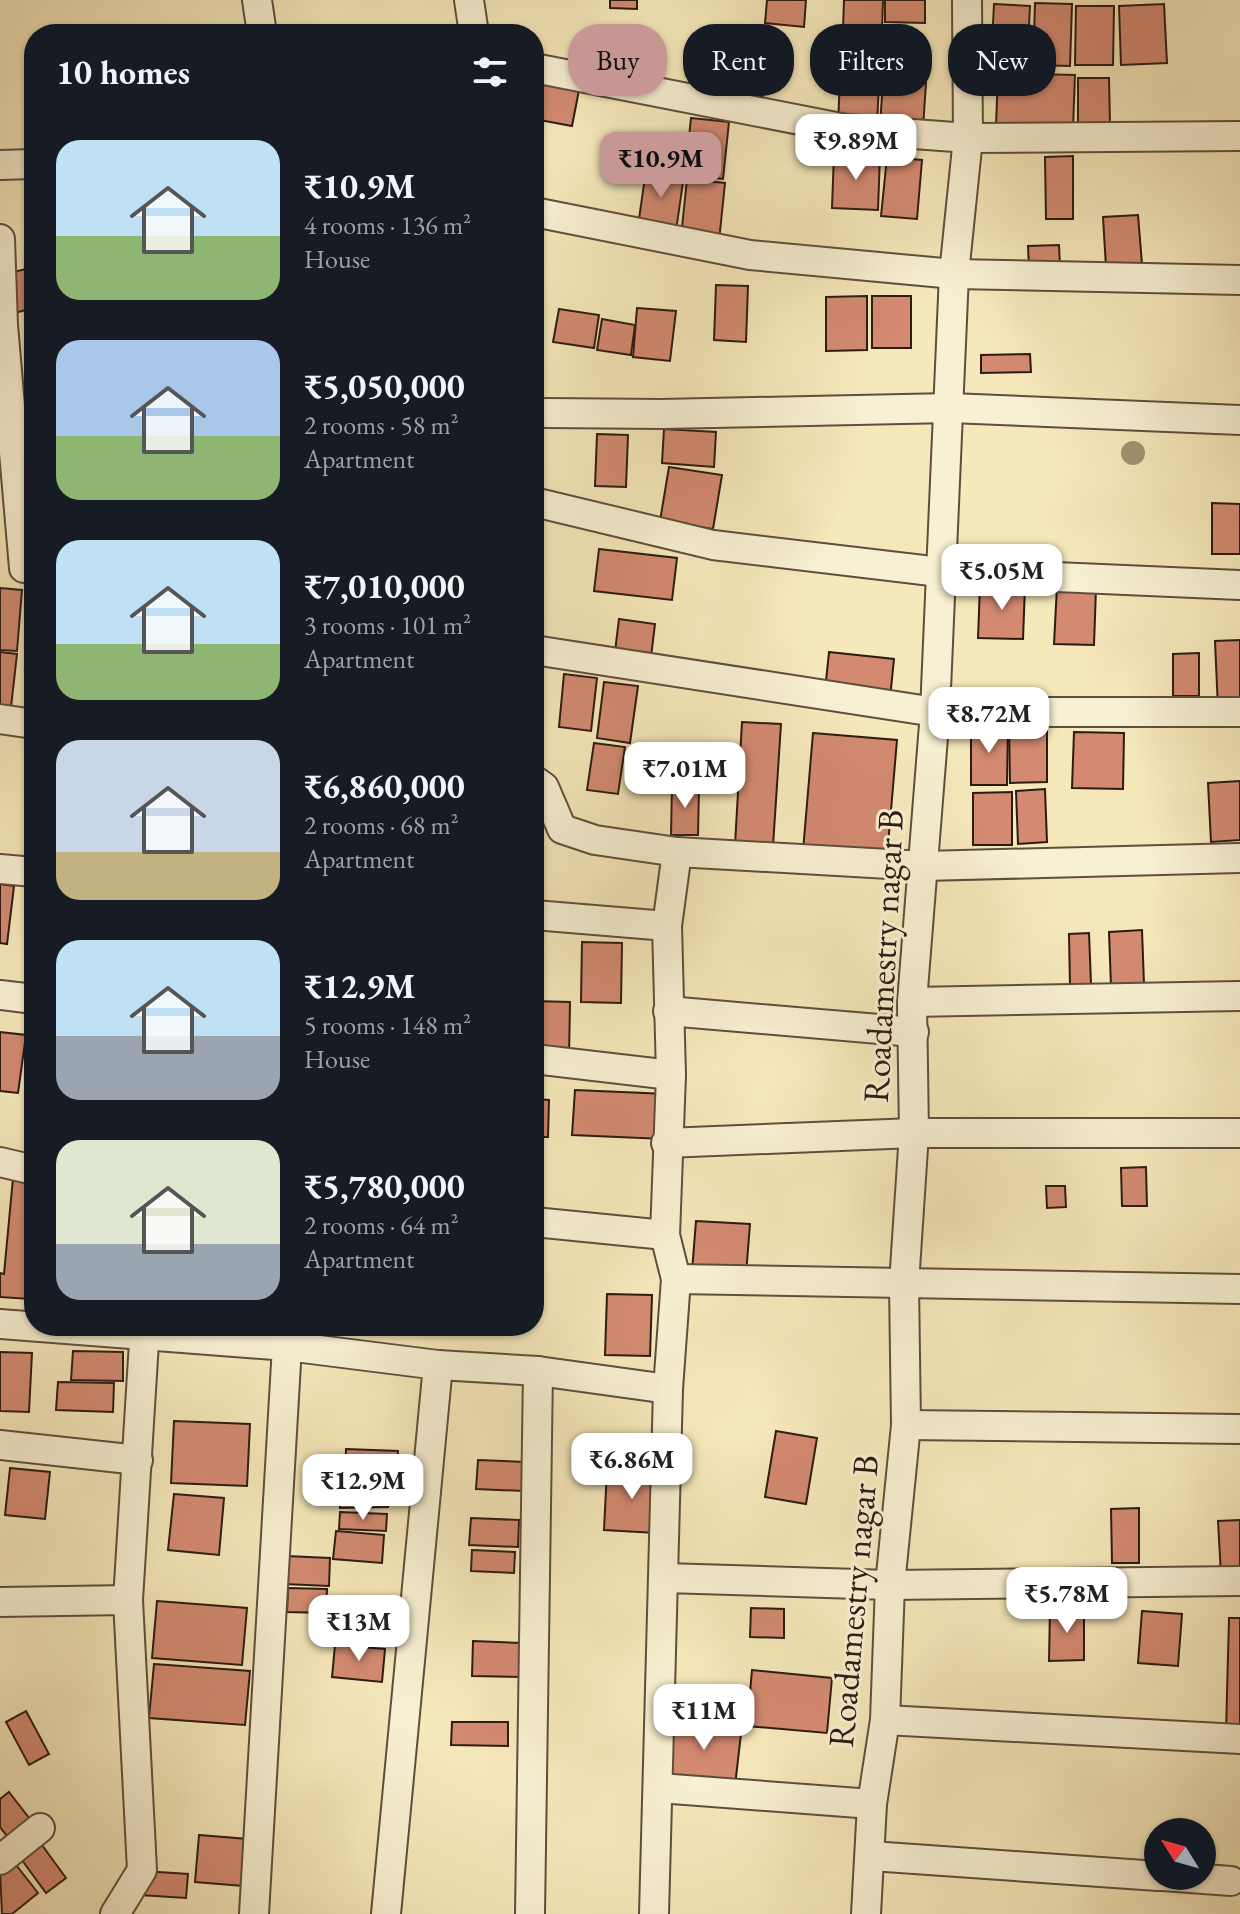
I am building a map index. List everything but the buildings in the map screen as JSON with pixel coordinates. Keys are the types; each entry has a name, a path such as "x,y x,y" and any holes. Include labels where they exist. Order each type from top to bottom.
{"street":[{"path":"257,0 261,24"},
{"path":"469,0 473,24"},
{"name":"Roadamestry nagar B","path":"866,1914 872,1804 885,1720 890,1585 906,1425 904,1284 914,1133 912,1002 935,712 954,274 968,138 967,0"},
{"path":"544,70 846,129 968,138 1240,136"},
{"path":"0,165 24,164"},
{"path":"544,214 750,255 954,274 1240,280"},
{"path":"0,239 3,325 22,402 19,566"},
{"path":"546,413 678,414 950,408 1240,420"},
{"path":"544,504 713,545 940,572 1240,585"},
{"path":"544,652 935,712 1240,712"},
{"path":"0,719 24,723"},
{"path":"544,787 562,829 595,840 677,852 924,866 1240,858"},
{"path":"654,1914 668,1389 676,1279 665,1235 666,1143 671,1075 667,926 677,852"},
{"path":"0,869 24,871"},
{"path":"544,916 667,926"},
{"path":"0,995 24,998"},
{"path":"912,1002 1240,996"},
{"path":"668,1011 914,1032"},
{"path":"544,1060 671,1075"},
{"path":"666,1143 914,1133 1240,1133"},
{"path":"0,1162 24,1168"},
{"path":"544,1223 665,1235"},
{"path":"676,1279 1240,1289"},
{"path":"0,1324 24,1325"},
{"path":"115,1914 142,1870 128,1600 145,1336"},
{"path":"192,1336 438,1365 538,1371 668,1389"},
{"path":"254,1914 287,1346"},
{"path":"386,1914 438,1365"},
{"path":"530,1914 538,1371"},
{"path":"906,1425 1240,1429"},
{"path":"0,1445 138,1460"},
{"path":"665,1578 890,1585 1240,1581"},
{"path":"0,1602 128,1600"},
{"path":"885,1720 1240,1739"},
{"path":"659,1788 872,1804"},
{"path":"0,1860 40,1828"},
{"path":"871,1856 1144,1875"},
{"path":"1216,1880 1231,1881"}]}
